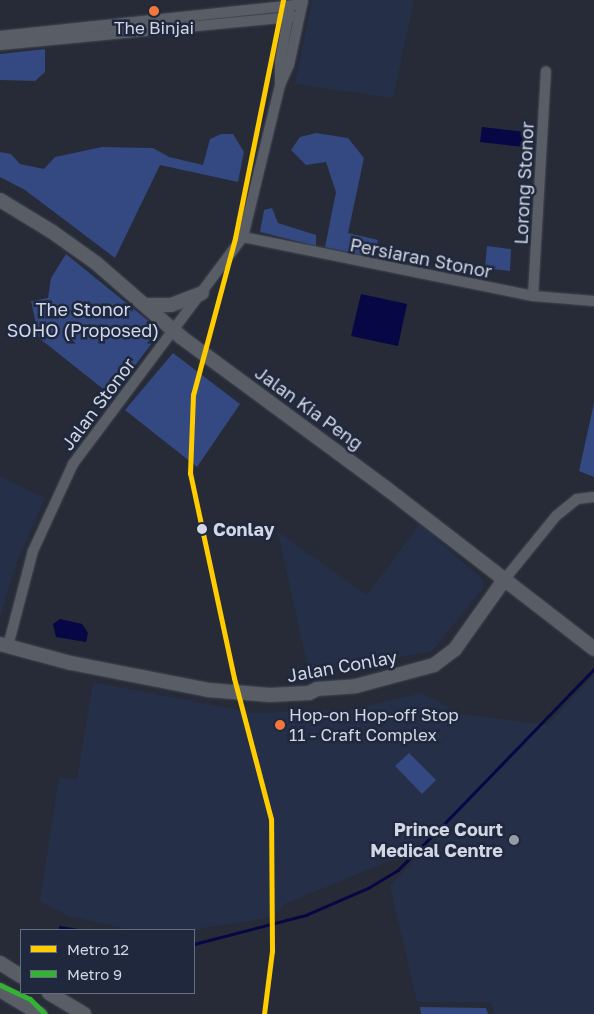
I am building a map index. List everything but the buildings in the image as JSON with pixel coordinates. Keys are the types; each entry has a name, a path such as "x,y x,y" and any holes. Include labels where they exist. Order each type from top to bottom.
{"street":[{"path":"256,8 276,0"},
{"path":"159,25 291,2 302,2"},
{"name":"Jalan Stonor","path":"280,85 280,62 291,2"},
{"name":"Jalan Stonor","path":"4,645 33,551 73,464 243,238 280,85 289,65 302,2"},
{"path":"0,36 52,35 159,25 299,16"},
{"path":"0,45 52,35"},
{"name":"Lorong Stonor","path":"533,296 546,71"},
{"name":"Jalan Kia Peng","path":"0,200 52,231 175,330 594,649"},
{"name":"Persiaran Stonor","path":"243,238 533,296 594,301"},
{"path":"145,305 172,305 202,293"},
{"path":"504,580 556,516 577,499 594,497"},
{"name":"Jalan Conlay","path":"4,645 71,663 209,690 270,695 309,693 317,689 356,686 434,665 454,649 504,580"},
{"path":"0,963 20,975"},
{"path":"0,990 40,1014"},
{"path":"51,994 84,1014"}],"shaded area":[{"path":"312,0 414,0 393,98 295,84"},
{"path":"482,127 525,132 523,147 480,142"},
{"path":"361,294 407,304 398,346 351,336"},
{"path":"0,476 45,498 16,564 0,618"},
{"path":"420,524 483,580 484,587 432,651 309,673 278,532 367,595"},
{"path":"60,619 82,624 88,633 86,642 56,637 53,624"},
{"path":"594,675 594,1014 494,1014 491,1002 417,1002 390,886 428,845 285,904 274,917 202,928 195,932 195,929 127,929 68,916 40,901 59,777 77,779 93,682 253,713 353,709 422,693 461,714 548,725"}],"green space":[{"path":"45,49 45,72 35,81 0,80 0,54"},
{"path":"316,133 348,138 364,158 348,233 378,240 374,258 325,247 336,192 326,162 306,165 291,150 300,137"},
{"path":"221,134 233,134 244,152 238,182 160,165 115,258 25,190 0,177 0,152 11,154 20,164 44,169 55,157 102,147 153,148 169,157 203,165 210,139"},
{"path":"272,208 278,223 316,235 316,246 260,232 264,210"},
{"path":"487,246 511,249 510,271 485,268"},
{"name":"The Stonor SOHO (Proposed)","path":"66,254 156,327 158,335 112,396 39,338 31,301 48,298 51,278"},
{"path":"173,353 240,404 197,467 125,410"},
{"path":"594,403 594,477 579,471"},
{"path":"409,753 436,780 422,794 395,766"},
{"path":"420,1007 486,1008 488,1014 421,1014"}],"waterway":[{"path":"440,828 594,669"},
{"path":"195,944 306,915 368,888 398,870 433,835"},
{"path":"60,927 72,929"}],"metro line":[{"name":"12","path":"264,1014 272,951 271,819 234,678 190,473 193,395 235,238 283,0"},
{"name":"9","path":"0,985 30,999 45,1014"}],"place":[{"name":"The Binjai","path":"154,11"},
{"name":"Conlay","path":"202,529"},
{"name":"Hop-on Hop-off Stop 11 - Craft Complex","path":"280,725"},
{"name":"Prince Court Medical Centre","path":"514,840"}]}
